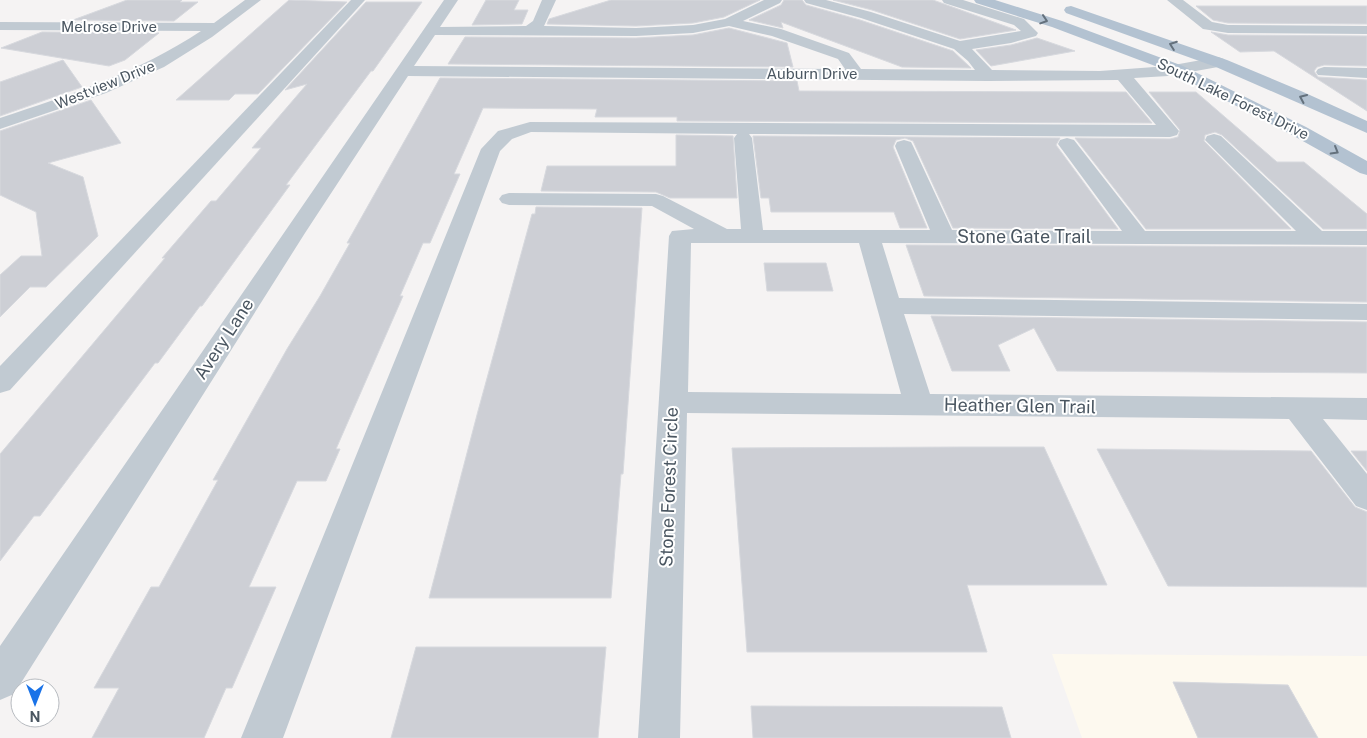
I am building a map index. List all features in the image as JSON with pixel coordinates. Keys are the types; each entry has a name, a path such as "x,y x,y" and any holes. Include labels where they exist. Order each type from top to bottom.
{"main road":[{"name":"South Lake Forest Drive","path":"981,0 1057,24 1177,69 1299,131 1367,169"},
{"name":"South Lake Forest Drive","path":"1055,5 1118,25 1218,62 1367,128"}],"street":[{"name":"Westview Drive","path":"0,124 80,97 135,75 217,27 254,0"},
{"path":"0,383 358,0"},
{"name":"Avery Lane","path":"0,680 289,241 451,0"},
{"path":"530,30 539,23 549,0"},
{"path":"431,31 636,32 693,29 728,22 775,0"},
{"path":"811,0 866,15 959,46 974,58 988,76"},
{"path":"949,0 1019,22 1031,33 1011,39 959,46"},
{"path":"1174,0 1208,26 1228,29 1367,30"},
{"path":"728,22 776,32 844,56 857,74"},
{"name":"Melrose Drive","path":"4,28 217,27"},
{"name":"Auburn Drive","path":"404,71 1100,76 1177,69 1218,62"},
{"path":"1324,72 1367,72"},
{"path":"262,738 491,149 505,135 530,127 1170,131 1122,74"},
{"path":"743,138 752,236"},
{"path":"1214,140 1316,238"},
{"path":"1067,144 1138,237"},
{"path":"904,146 944,237"},
{"path":"508,199 656,200 722,236"},
{"name":"Stone Gate Trail","path":"680,236 1367,238"},
{"name":"Stone Forest Circle","path":"659,738 680,236"},
{"path":"869,237 919,405"},
{"path":"889,306 1367,312"},
{"name":"Heather Glen Trail","path":"673,402 1367,409"},
{"path":"1297,408 1367,497"}],"shaded area":[{"path":"1052,654 1367,656 1367,738 1082,738"}],"building":[{"path":"127,0 182,0 180,2 198,2 174,21 73,20"},
{"path":"289,0 347,2 258,94 235,94 229,100 176,100"},
{"path":"486,0 519,0 514,10 528,10 522,24 472,25"},
{"path":"611,0 760,0 724,17 693,23 636,26 547,24 549,19"},
{"path":"784,0 802,0 806,5 860,20 953,51 971,68 902,67 781,22 783,28 749,20 781,5"},
{"path":"833,0 933,0 1016,30 960,39 872,10"},
{"path":"366,2 422,2 373,71 371,71 286,185 290,185 202,306 200,306 158,363 155,363 40,516 34,516 0,561 0,454 165,258 162,258 211,201 216,201 261,148 252,148 307,84 285,90"},
{"path":"1196,6 1367,6 1367,24 1228,23 1213,20"},
{"path":"729,28 787,43 793,67 448,64 465,37 636,38 693,35"},
{"path":"42,32 159,33 125,60 109,66 1,48"},
{"path":"1211,32 1228,35 1367,36 1367,66 1324,65 1317,67 1314,71 1318,77 1367,80 1367,111 1274,51 1240,52"},
{"path":"1037,38 1075,51 991,66 976,50 1011,45"},
{"path":"63,60 82,87 0,116 0,82"},
{"path":"440,78 797,81 799,91 1126,92 1152,123 677,121 677,117 595,117 597,109 483,108 454,174 460,174 430,243 423,243 400,296 403,296 336,449 340,449 326,481 297,481 249,587 276,587 232,688 226,688 204,738 92,738 119,688 94,688 151,587 159,587 218,480 213,480 350,243 347,243"},
{"path":"1149,92 1196,92 1277,162 1304,162 1367,214 1367,229 1323,229 1222,135 1215,132 1205,135 1204,141 1291,229 1146,229 1075,138 1170,139 1178,137 1180,130"},
{"path":"91,100 121,143 48,163 83,177 98,236 46,287 30,287 0,317 0,275 21,256 42,256 36,212 0,195 0,131"},
{"path":"676,135 733,136 737,198 670,198 656,192 541,191 547,166 676,166"},
{"path":"753,136 1060,138 1056,145 1118,229 953,228 913,141 905,138 896,140 893,147 927,228 900,228 894,212 771,212 769,198 761,198"},
{"path":"536,207 642,208 623,474 621,474 611,598 429,598 478,411 532,214 535,214"},
{"path":"906,245 1367,247 1367,302 924,296"},
{"path":"764,263 826,263 833,291 767,291"},
{"path":"931,316 1367,322 1367,373 1057,371 1034,328 998,345 1010,371 952,371"},
{"path":"1044,447 1107,585 967,585 987,652 747,652 732,448"},
{"path":"1097,449 1311,451 1355,507 1367,512 1367,587 1168,586"},
{"path":"1351,451 1367,451 1367,471"},
{"path":"416,647 606,647 598,738 391,738"},
{"path":"1173,682 1288,685 1318,738 1198,738"},
{"path":"751,706 1002,707 1011,738 753,738"}]}
